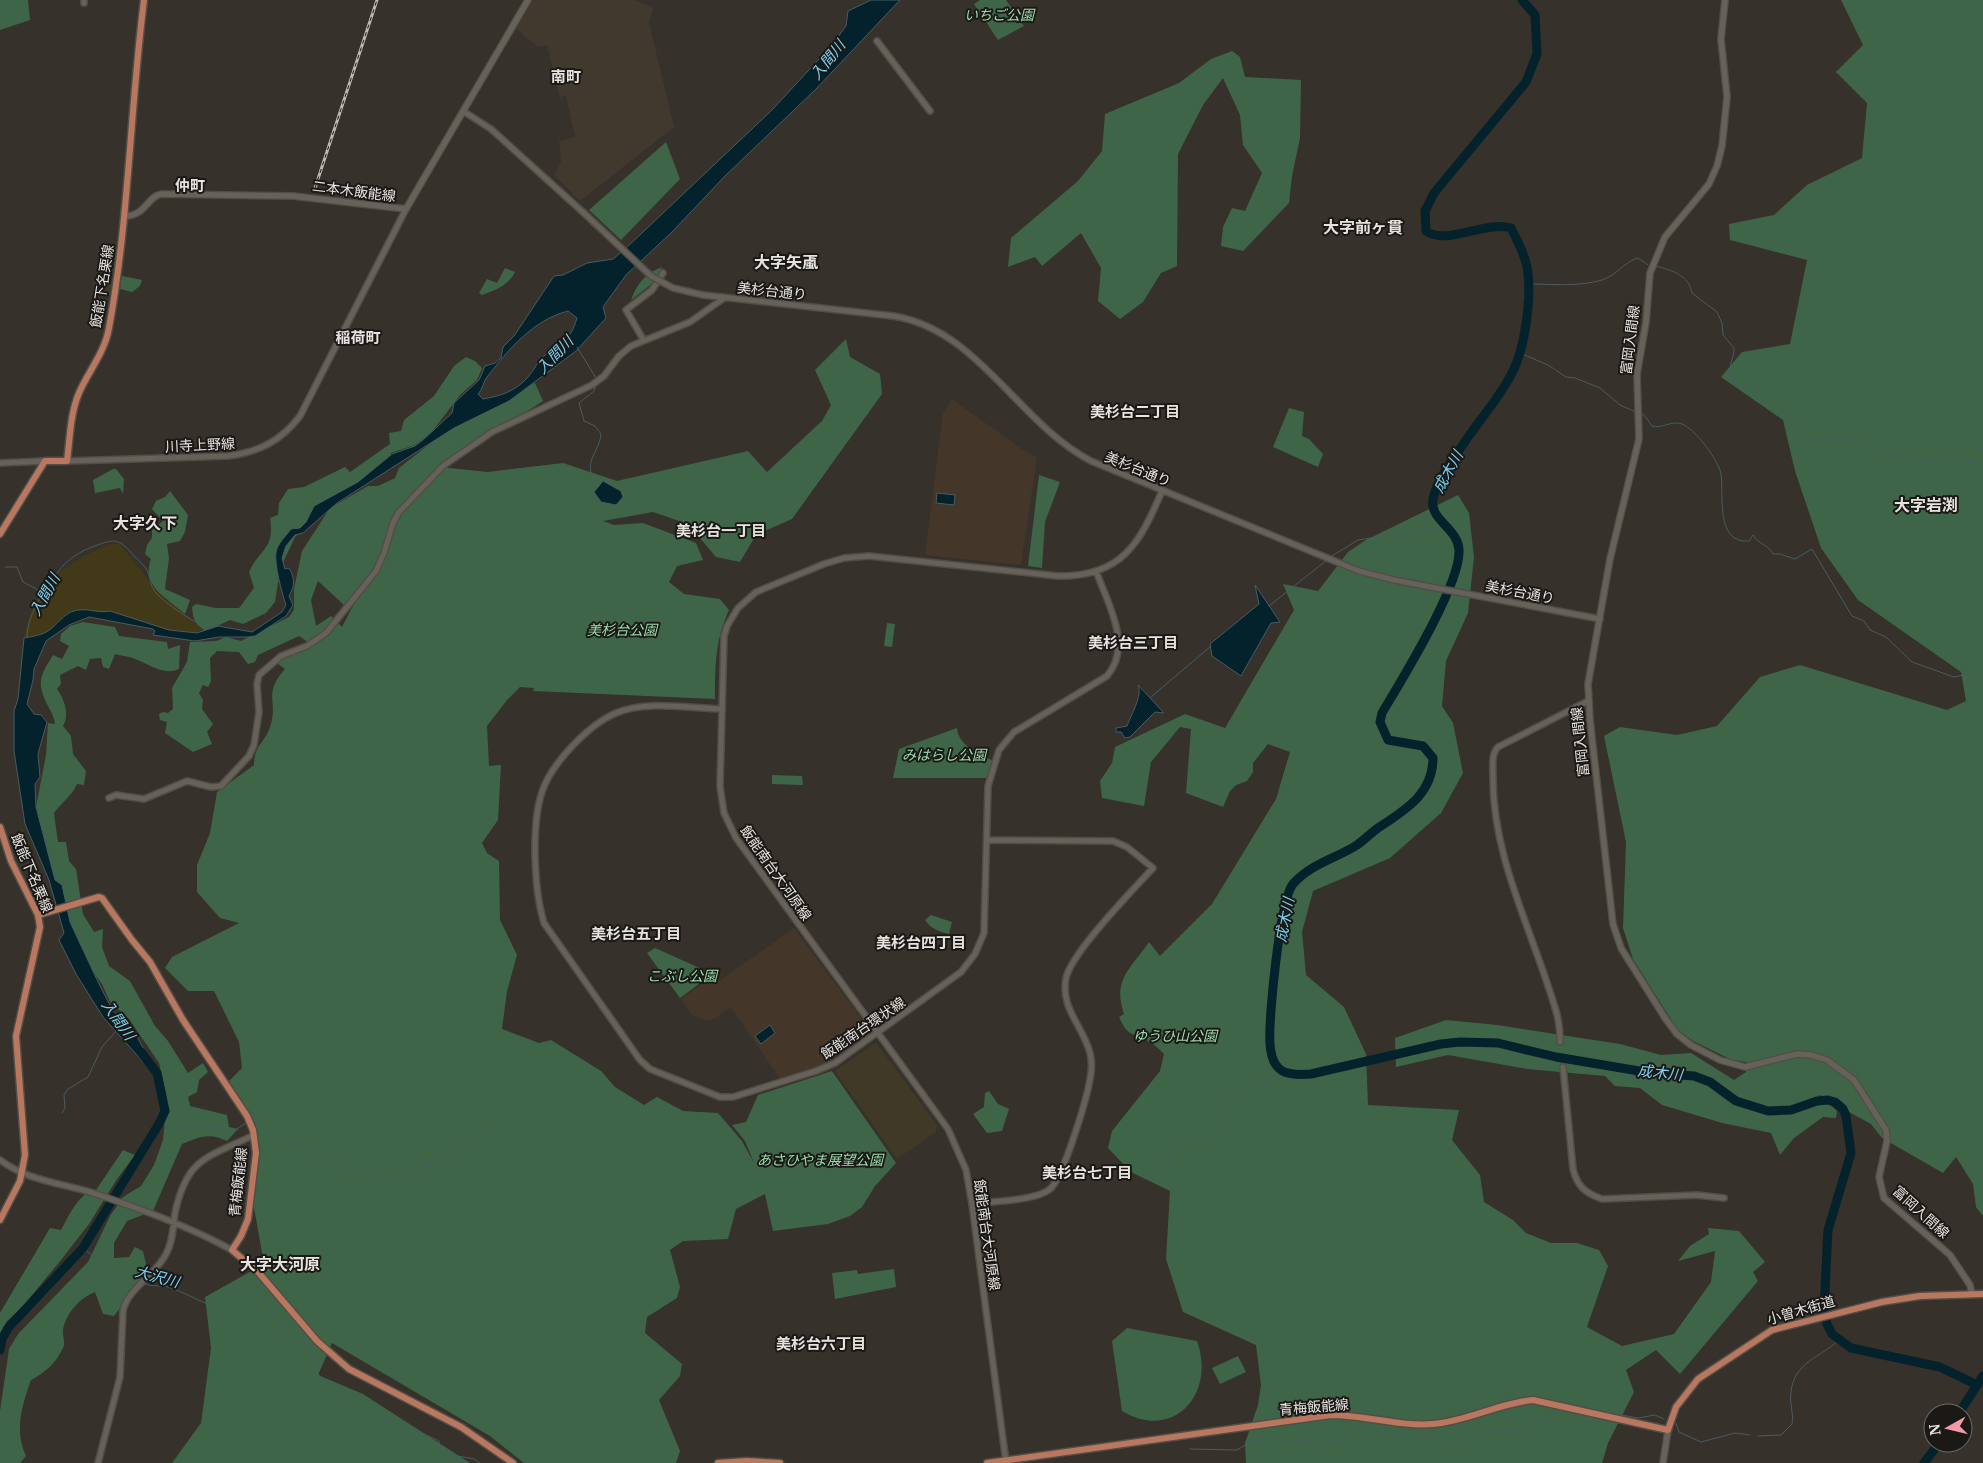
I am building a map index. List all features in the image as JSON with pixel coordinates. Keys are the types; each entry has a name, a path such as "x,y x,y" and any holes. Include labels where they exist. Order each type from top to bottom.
{"main road":[{"name":"飯能下名栗線","path":"67,460 75,403 101,352 109,330 124,216 138,47 144,0"},
{"name":"二本木飯能線","path":"124,216 139,212 155,196 162,194 293,196 406,210 528,0"},
{"name":"富岡入間線","path":"1725,0 1721,39 1727,87 1727,107 1720,156 1709,184 1670,230 1652,264 1637,374 1640,415 1639,439 1610,558 1588,684 1588,701 1614,932 1624,953 1665,1018 1677,1034 1692,1045 1720,1060 1738,1066 1753,1066 1805,1054 1827,1060 1848,1074 1866,1096 1886,1130 1887,1141 1879,1178 1884,1198 1950,1255 1970,1285 1972,1294"},
{"path":"0,534 45,461 67,460"},
{"name":"飯能下名栗線","path":"0,827 10,861 38,915 40,931 16,1036 25,1147 22,1174 17,1190 0,1220"},
{"name":"青梅飯能線","path":"38,915 99,897 102,898 150,962 188,1028 247,1116 254,1135 256,1153 248,1219 241,1236 232,1250"},
{"path":"232,1250 259,1273 311,1335 344,1365 361,1376 461,1427 513,1463"},
{"name":"小曽木街道","path":"1668,1430 1676,1407 1698,1379 1760,1336 1772,1330 1910,1297 1983,1294"},
{"name":"青梅飯能線","path":"987,1463 1006,1462 1331,1415 1354,1415 1411,1424 1432,1424 1516,1402 1533,1400 1668,1430"},
{"path":"1663,1463 1668,1430"},
{"path":"718,1463 747,1461 780,1463"}],"street":[{"path":"877,41 930,111"},
{"name":"美杉台通り","path":"463,111 491,129 662,283 673,288 724,298 893,316 930,326 954,340 1066,447 1091,462 1340,564 1378,576 1600,619"},
{"name":"川寺上野線","path":"67,460 228,456 252,452 279,438 293,425 304,408 406,210"},
{"path":"643,339 626,310 652,290 663,273"},
{"path":"109,798 116,796 144,799 187,781 211,787 221,786 250,756 254,746 259,712 257,684 259,674 281,656 306,646 326,633 376,571 395,518 432,476 492,432 573,396 593,384 599,380 626,349 643,339 682,326 724,298"},
{"path":"0,464 45,461"},
{"name":"飯能南台大河原線","path":"1006,1462 966,1170 948,1129 768,883 729,824 721,800 720,786 723,644 727,626 738,608 761,589 844,558 870,556 1058,576 1079,576 1096,571 1123,556 1135,544 1148,525 1162,491"},
{"name":"飯能南台環状線","path":"721,709 654,707 632,709 615,714 585,735 560,760 542,790 537,814 537,891 544,923 640,1060 650,1069 720,1097 743,1096 825,1068 843,1058 961,972 976,954 985,924 988,786 998,750 1014,732 1107,676 1116,663 1119,638 1096,571"},
{"path":"1560,1042 1557,1013 1512,883 1498,831 1493,802 1493,757 1495,750 1504,743 1588,701"},
{"path":"972,1204 1039,1195 1051,1189 1060,1176 1087,1092 1092,1066 1089,1048 1067,1004 1066,977 1076,957 1152,868 1127,846 1113,841 987,840"},
{"path":"1563,1067 1573,1169 1575,1180 1581,1188 1590,1195 1602,1199 1697,1195 1724,1198"},
{"path":"98,1463 120,1377 124,1306 167,1254 182,1191 189,1173 195,1165 254,1135"},
{"path":"0,1160 22,1174 89,1192 147,1211 232,1250"}],"shaded area":[{"path":"533,0 635,0 653,8 649,22 674,127 580,201 554,175 561,162 559,141 575,137 566,96 560,97 547,45 538,47 516,29"},
{"path":"115,281 113,295 91,295 93,282"},
{"path":"952,399 1023,450 1037,457 1021,565 925,555 943,413"},
{"path":"794,928 871,1032 824,1065 780,1079 731,1007 712,1020 705,1020 692,1015 681,999 707,980 721,980"},
{"path":"873,1044 877,1044 937,1125 936,1132 897,1159 835,1071"}],"green space":[{"path":"0,0 28,0 30,20 0,30"},
{"name":"いちご公園","path":"980,0 1006,0 1024,26 998,40 974,4"},
{"path":"1841,0 1983,0 1983,1216 1976,1207 1973,1184 1956,1157 1943,1173 1882,1138 1871,1124 1849,1112 1833,1098 1818,1095 1837,1111 1836,1118 1823,1117 1794,1138 1780,1155 1771,1133 1722,1123 1662,1105 1640,1088 1615,1086 1605,1076 1527,1069 1448,1055 1396,1067 1395,1038 1446,1020 1497,1025 1620,1044 1661,1055 1691,1053 1734,1080 1746,1072 1746,1062 1732,1060 1693,1041 1677,1029 1633,959 1623,928 1626,842 1604,736 1620,727 1677,735 1717,726 1760,677 1800,665 1947,710 1966,701 1961,672 1858,600 1821,548 1795,471 1783,420 1721,377 1742,352 1790,344 1807,260 1730,240 1729,224 1774,215 1807,185 1862,158 1867,103 1836,72 1863,45"},
{"path":"1232,51 1240,57 1245,77 1301,80 1300,138 1292,176 1289,203 1243,251 1221,246 1223,227 1232,208 1245,211 1262,173 1243,145 1240,115 1223,78 1203,105 1178,154 1177,266 1161,273 1143,302 1120,319 1098,301 1101,268 1081,233 1042,266 1035,257 1008,267 1011,238 1078,181 1102,151 1105,114 1179,83 1211,59"},
{"path":"666,142 680,179 621,240 589,210"},
{"path":"662,267 653,281 631,300 643,279 651,272"},
{"path":"505,268 515,272 509,280 492,291 482,295 479,293 487,279 497,283"},
{"path":"122,276 142,280 140,286 132,292 120,289"},
{"path":"846,339 850,357 880,374 882,394 792,519 756,535 740,562 716,557 688,524 653,512 603,521 614,525 643,523 696,543 703,560 677,566 669,582 684,594 720,599 729,610 718,643 715,699 533,691 534,688 520,687 507,700 487,726 489,766 501,765 498,820 482,843 487,853 499,861 500,920 517,955 507,991 502,1029 539,1043 551,1040 601,1071 615,1087 644,1105 657,1097 683,1111 718,1113 742,1141 754,1163 745,1141 732,1125 746,1122 758,1095 832,1071 896,1163 875,1186 862,1207 850,1216 828,1224 773,1231 765,1194 736,1209 728,1239 683,1241 670,1250 680,1287 677,1298 647,1317 645,1333 682,1364 680,1376 659,1400 680,1451 676,1463 524,1463 490,1436 332,1343 318,1375 363,1394 470,1463 172,1463 201,1423 211,1348 205,1297 264,1264 252,1196 260,1151 255,1123 229,1081 242,1068 239,1042 214,991 188,991 165,968 172,957 239,923 220,918 197,892 197,865 210,833 217,792 254,765 254,758 258,748 268,732 273,711 274,685 285,669 278,664 282,658 312,645 299,636 258,655 255,662 248,664 239,652 217,651 210,658 211,681 208,687 203,685 199,693 203,700 202,709 213,724 207,732 212,744 193,752 165,733 167,722 160,720 159,714 163,712 168,713 173,709 172,688 187,662 190,642 216,641 226,637 241,641 289,617 294,610 294,589 302,551 330,508 368,486 378,486 395,478 399,468 484,401 535,383 543,401 440,467 488,472 563,463 617,481 748,451 767,472 822,421 831,405 815,370","holes":["318,581 344,605 353,596 355,602 342,627 331,616 316,626 311,600"]},
{"path":"466,357 475,361 482,368 477,380 460,395 431,433 415,445 391,453 388,464 348,488 295,537 280,569 275,602 266,613 243,624 230,620 207,631 199,629 193,616 192,607 196,604 216,608 239,608 254,588 249,572 266,548 270,537 270,518 278,515 279,503 288,489 304,487 345,467 350,472 390,444 389,433 401,431 404,420 434,396 454,366"},
{"path":"1289,408 1304,412 1302,436 1309,439 1323,454 1318,467 1273,447"},
{"path":"116,469 124,479 123,494 120,488 95,493 93,480"},
{"path":"1039,475 1060,482 1045,522 1042,568 1028,566"},
{"path":"170,491 188,515 185,532 180,541 167,544 169,558 165,589 190,600 185,614 157,591 150,577 151,559 145,554 147,545 152,538 152,530 163,521 152,509 156,501 165,497"},
{"name":"ゆうひ山公園","path":"1458,495 1469,513 1474,557 1468,613 1446,661 1442,706 1453,723 1463,773 1441,813 1390,858 1313,891 1302,932 1306,975 1344,1007 1366,1054 1368,1105 1459,1110 1452,1140 1480,1175 1484,1202 1513,1220 1526,1233 1551,1243 1577,1243 1599,1250 1608,1266 1587,1327 1622,1346 1674,1334 1711,1282 1715,1251 1678,1261 1690,1246 1709,1234 1708,1228 1739,1231 1765,1262 1753,1272 1758,1281 1680,1374 1656,1350 1626,1370 1634,1392 1608,1443 1602,1463 1246,1463 1245,1443 1258,1405 1261,1385 1256,1345 1183,1312 1166,1259 1170,1191 1131,1172 1108,1148 1112,1131 1160,1071 1164,1054 1150,1042 1128,1032 1122,1024 1119,1017 1124,1014 1120,992 1125,975 1149,942 1160,956 1212,904 1276,799 1290,752 1268,744 1253,763 1253,772 1247,781 1236,785 1230,791 1223,807 1186,793 1191,729 1180,727 1151,762 1144,806 1102,798 1100,781 1112,763 1115,747 1185,714 1225,728 1294,610 1283,584 1318,591 1348,552 1366,540"},
{"path":"83,622 115,627 119,636 167,642 168,649 180,645 179,669 173,671 162,670 133,658 115,654 109,669 103,667 101,658 90,659 86,670 78,666 60,675 61,684 57,689 64,702 66,712 63,726 71,736 73,754 86,771 84,785 77,784 54,813 58,842 66,842 69,861 76,869 83,914 94,932 103,929 102,947 109,966 130,981 155,1026 168,1041 188,1073 203,1063 208,1072 199,1080 197,1092 188,1097 190,1106 227,1115 229,1127 238,1129 227,1141 221,1138 204,1136 182,1144 153,1211 127,1221 114,1243 114,1258 129,1257 135,1247 143,1251 147,1268 142,1279 114,1316 103,1314 95,1292 79,1302 71,1311 63,1329 63,1348 50,1367 31,1380 25,1399 20,1437 26,1456 20,1463 0,1463 0,1411 9,1349 18,1334 88,1262 110,1216 123,1197 141,1186 154,1165 163,1140 167,1098 159,1063 129,1019 110,1002 102,984 93,972 70,922 62,885 55,880 36,807 46,755 48,723 55,724 44,698 41,679 53,655 62,659 69,646 60,641 61,634 70,626"},
{"path":"887,623 895,624 892,647 884,646"},
{"name":"みはらし公園","path":"957,728 961,739 970,749 994,761 989,778 893,778 899,749"},
{"path":"772,775 802,776 803,785 772,784"},
{"path":"931,915 952,922 949,934 935,929 927,923 925,920"},
{"name":"こぶし公園","path":"655,948 704,970 707,978 680,998 647,953"},
{"path":"989,1091 998,1104 1009,1109 1002,1131 987,1133 973,1114 984,1107 985,1093"},
{"path":"123,1150 135,1155 117,1179 89,1224 22,1307 6,1322 0,1347 0,1313 50,1228 61,1230 79,1200 96,1190"},
{"path":"894,1269 896,1287 835,1299 832,1273 857,1270 858,1274"},
{"path":"1127,1328 1197,1341 1201,1360 1201,1379 1195,1395 1186,1408 1174,1416 1158,1421 1141,1419 1122,1411 1112,1341"},
{"path":"1238,1356 1246,1372 1220,1384 1212,1368"}],"sand":[{"path":"111,544 120,544 157,591 204,630 183,632 170,630 110,611 76,610 63,617 47,632 24,638 37,598 50,581 70,565"}],"water":[{"path":"871,0 900,0 816,89 626,275 603,307 606,318 576,351 509,401 454,428 337,503 303,533 295,535 286,546 282,558 285,569 289,568 294,582 289,596 293,605 286,616 255,636 219,637 195,641 153,635 155,631 153,629 89,617 69,625 46,641 34,669 27,704 34,714 41,715 47,722 38,754 40,777 35,784 36,807 55,880 62,885 70,922 113,1011 134,1031 149,1059 144,1063 103,1017 76,974 59,940 64,933 49,880 25,824 14,751 14,711 18,699 24,638 47,632 63,617 76,610 110,611 169,630 197,633 218,626 252,632 282,612 286,605 277,571 276,552 280,543 291,529 300,528 306,522 314,506 358,482 392,454 415,446 423,440 452,413 454,403 479,380 485,366 495,363 501,358 503,347 514,336 554,276 563,275 587,263 613,259 625,249 772,110 832,45 846,26 848,11","holes":["568,311 577,318 568,337 543,357 528,377 518,386 508,392 490,398 483,399 478,394 487,377 522,337 555,315"]},
{"path":"603,481 621,491 623,497 616,505 601,502 594,492"},
{"path":"937,493 955,495 954,505 936,503"},
{"path":"1255,585 1280,622 1271,623 1241,676 1212,656 1210,644 1259,604"},
{"path":"1138,685 1164,713 1155,712 1130,737 1125,738 1121,732 1116,732 1116,728 1127,726 1138,699"},
{"path":"770,1025 775,1033 761,1044 755,1036"}],"waterway":[{"name":"成木川","path":"1522,0 1535,15 1537,54 1526,82 1434,193 1425,211 1426,231 1434,235 1455,235 1490,227 1501,226 1511,228 1526,262 1529,285 1524,337 1513,371 1446,469 1433,499 1435,513 1457,542 1459,550 1457,565 1441,608 1382,713 1380,722 1388,740 1423,746 1433,758 1432,771 1423,791 1416,800 1398,815 1349,850 1307,871 1293,884 1288,894 1279,935 1270,1031 1271,1054 1277,1067 1282,1071 1294,1074 1311,1074 1441,1044 1460,1042 1498,1043 1556,1057 1651,1073 1694,1076 1710,1082 1736,1101 1768,1111 1791,1110 1817,1101 1828,1100 1835,1102 1843,1109 1846,1116 1851,1153 1828,1230 1824,1310 1827,1324 1832,1334 1851,1348 1940,1367 1977,1385"},
{"path":"1528,284 1584,284 1607,278 1629,262 1638,258 1648,265"},
{"path":"1656,266 1678,274 1687,282 1692,293 1717,312 1722,323 1723,335 1734,348 1730,374 1744,388 1758,393 1767,405 1777,413 1786,416 1799,438 1819,443 1845,437 1874,451 1905,457 1918,464 1942,459 1983,464"},
{"path":"577,347 596,378"},
{"path":"1520,353 1548,365 1566,377 1575,378 1600,388 1620,405 1636,412"},
{"path":"596,385 594,391 579,403 584,421 595,426 601,434 590,465 593,478 599,485"},
{"path":"1640,413 1644,415 1652,426 1656,427 1674,423 1682,424 1693,432 1705,445 1721,474 1723,516 1726,527 1731,535 1738,540 1749,541 1753,535 1773,554 1780,554 1795,559 1812,549 1852,616 1864,621 1870,630 1886,637 1912,662 1954,677 1968,674 1983,684"},
{"path":"1330,557 1358,540 1436,528 1443,523"},
{"name":"入間川","path":"27,637 33,611 42,594 61,568 85,550 112,541 125,546 144,566 153,589 168,604 208,628"},
{"path":"1269,606 1327,560"},
{"path":"5,567 17,567 23,582 42,592"},
{"path":"1151,697 1211,646"},
{"path":"62,1113 65,1108 64,1095 68,1089 88,1077 102,1047 116,1031"},
{"name":"入間川","path":"0,1350 2,1339 8,1328 83,1248 160,1122 165,1111 157,1073 141,1052"},
{"path":"1144,1179 1190,1140 1212,1136 1223,1122 1224,1104 1247,1089 1269,1082 1277,1065"},
{"path":"252,1121 255,1119 275,1137 314,1151 319,1158 330,1165 371,1174 381,1180 392,1182 400,1181 422,1168 432,1166 496,1128"},
{"path":"160,1122 179,1130 203,1124 234,1131 246,1123"},
{"name":"大沢川","path":"83,1248 117,1276 141,1282"},
{"name":"大沢川","path":"145,1284 168,1287 212,1306 217,1305 233,1290 253,1290 265,1301 288,1336 306,1342 311,1347 315,1355 315,1369 322,1380 347,1395 361,1398 383,1420 398,1424 410,1432 422,1433 439,1441 441,1453 474,1459 480,1463"},
{"path":"1758,1436 1781,1435 1792,1424 1791,1396 1793,1382 1797,1374 1802,1367 1839,1340"},
{"name":"成木川","path":"1965,1403 1983,1376"},
{"path":"1190,1449 1237,1450 1252,1441 1272,1439 1323,1442 1346,1439 1360,1427 1379,1432 1438,1436 1445,1447 1462,1443 1474,1435 1488,1435 1510,1428 1519,1431 1529,1429 1563,1411 1598,1419"},
{"path":"1600,1411 1638,1418 1655,1415 1664,1419"},
{"path":"1676,1423 1679,1432 1701,1442 1735,1433 1750,1435"},
{"name":"成木川","path":"1924,1463 1932,1453"}],"railway":[{"path":"315,188 377,0"}],"district":[{"name":"南町","path":"566,77"},
{"name":"仲町","path":"190,186"},
{"name":"大字前ヶ貫","path":"1363,227"},
{"name":"大字矢颪","path":"786,262"},
{"name":"稲荷町","path":"358,338"},
{"name":"美杉台二丁目","path":"1135,412"},
{"name":"大字岩渕","path":"1926,505"},
{"name":"大字久下","path":"145,523"},
{"name":"美杉台一丁目","path":"721,531"},
{"name":"美杉台三丁目","path":"1133,643"},
{"name":"美杉台五丁目","path":"636,934"},
{"name":"美杉台四丁目","path":"921,943"},
{"name":"美杉台七丁目","path":"1087,1173"},
{"name":"大字大河原","path":"280,1264"},
{"name":"美杉台六丁目","path":"821,1344"}],"park label":[{"name":"美杉台公園","path":"622,630"},
{"name":"あさひやま展望公園","path":"820,1160"}]}
